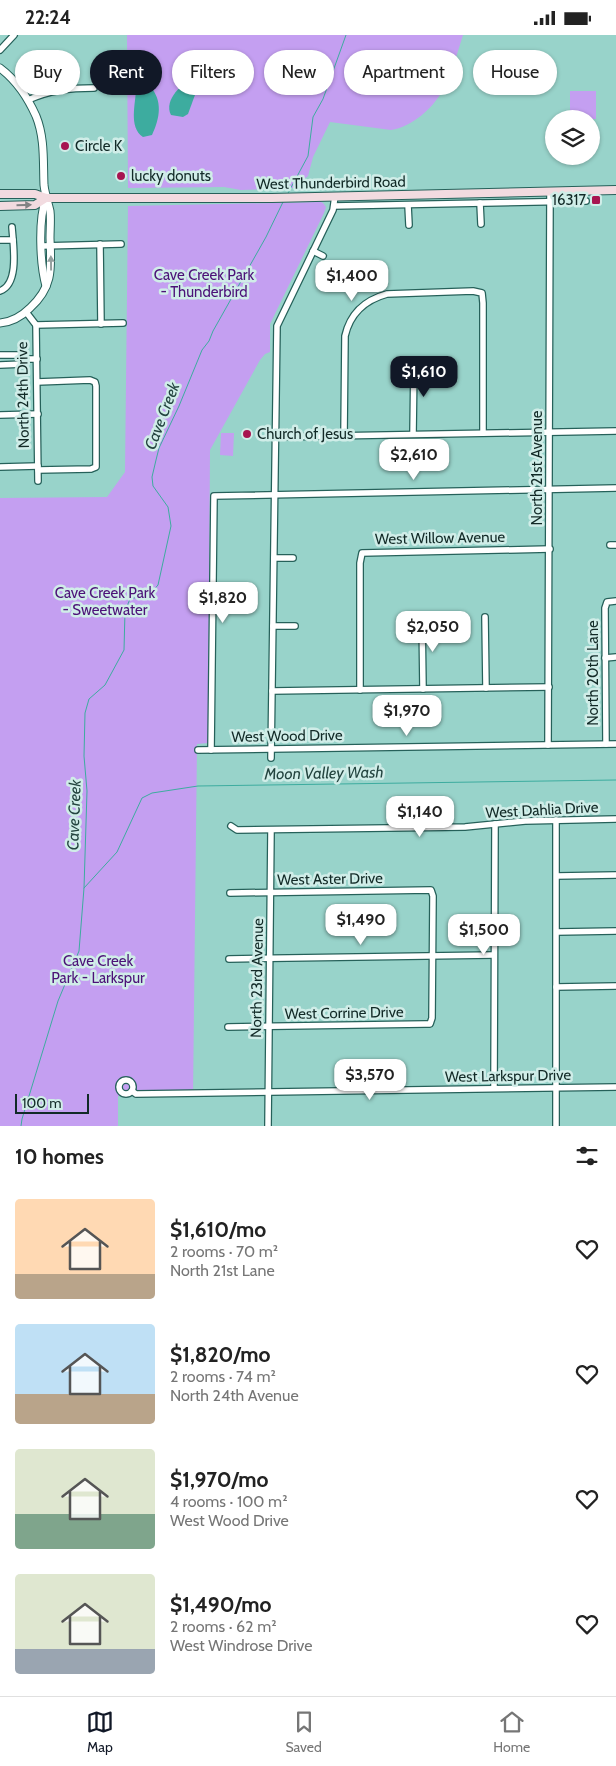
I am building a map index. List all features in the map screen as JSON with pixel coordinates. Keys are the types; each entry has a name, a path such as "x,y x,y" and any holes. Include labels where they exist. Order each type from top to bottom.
{"main road":[{"name":"West Thunderbird Road","path":"0,194 35,194 46,198 302,197 616,191"},
{"name":"West Thunderbird Road","path":"0,206 35,205 46,198"}],"street":[{"path":"0,50 14,35"},
{"path":"0,68 14,80 28,100 38,123 43,149 46,198 42,210 43,273 46,286"},
{"path":"28,100 63,88 90,88"},
{"name":"North 21st Avenue","path":"548,745 550,192"},
{"path":"271,758 277,326 334,207 335,196"},
{"name":"North 24th Drive","path":"0,323 13,320 37,302 51,273 50,211 46,198"},
{"name":"West Thunderbird Road","path":"334,207 586,201"},
{"path":"480,203 481,224"},
{"name":"West Thunderbird Road","path":"408,205 409,225"},
{"path":"0,291 9,286 13,277 12,227"},
{"path":"0,241 13,240"},
{"path":"100,244 101,324"},
{"path":"42,246 121,244"},
{"path":"313,251 323,256"},
{"path":"344,435 345,336 350,321 360,307 378,296 396,293 473,291 482,293 483,433"},
{"name":"North 24th Drive","path":"26,312 36,325 38,481"},
{"path":"36,325 123,323"},
{"path":"0,355 24,355 27,359 37,359"},
{"path":"0,365 24,364 27,359"},
{"path":"413,434 414,362"},
{"path":"0,467 91,469 96,467 95,382 90,380 37,382"},
{"path":"0,415 38,414"},
{"path":"276,437 616,431"},
{"path":"211,750 214,496 616,488"},
{"name":"West Willow Avenue","path":"360,690 360,563 362,553 550,549"},
{"path":"274,558 293,558"},
{"name":"North 20th Lane","path":"606,744 605,608 607,602 616,601"},
{"path":"422,617 423,689"},
{"path":"486,617 486,688"},
{"path":"273,625 295,625"},
{"path":"605,657 616,657"},
{"path":"272,691 548,687"},
{"name":"West Wood Drive","path":"198,750 616,744"},
{"name":"West Dahlia Drive","path":"231,826 237,830 465,827 519,821 616,819"},
{"path":"556,820 556,1126"},
{"path":"494,1089 495,824"},
{"name":"North 23rd Avenue","path":"268,1126 271,830"},
{"path":"557,876 616,875"},
{"name":"West Aster Drive","path":"230,893 431,890 433,896 432,955"},
{"path":"557,932 616,931"},
{"name":"West Corrine Drive","path":"228,1027 430,1024 432,1018 432,955"},
{"path":"229,959 494,955"},
{"path":"556,987 616,986"},
{"name":"West Larkspur Drive","path":"132,1091 136,1093 268,1093 616,1087"}],"green space":[{"path":"127,35 463,35 458,50 344,50 344,95 440,95 428,110 414,121 391,130 330,122 313,157 308,176 293,188 241,190 224,187 128,188 127,95 162,95 162,50 127,50"},
{"path":"570,91 596,91 596,110 570,110"},
{"path":"321,202 326,207 324,213 270,324 270,352 265,354 260,360 210,450 208,743 197,744 193,1096 118,1096 118,1126 0,1126 0,498 107,497 125,472 128,206"},
{"path":"221,433 234,433 233,456 220,455"}],"shaded area":[{"path":"135,95 156,95 159,110 152,135 143,137 138,133 134,114"},
{"path":"174,95 195,95 188,114 183,117 171,115 169,109"}],"waterway":[{"name":"Cave Creek","path":"287,195 308,156 313,117 323,99 346,35"},
{"name":"Cave Creek","path":"21,1126 58,1001 79,951 84,888 87,791 84,756 85,713 89,699 105,685 124,650 125,611 130,599 146,594 158,585 171,526 168,507 153,486 152,477 159,448 202,350 209,341 266,237 284,200"},
{"name":"Moon Valley Wash","path":"84,888 117,852 142,798 152,793 198,786 616,780"}],"place":[{"name":"Circle K","path":"65,146"},
{"name":"lucky donuts","path":"121,176"},
{"name":"16317","path":"596,200"},
{"name":"Church of Jesus","path":"247,434"}],"park label":[{"name":"Cave Creek Park - Thunderbird","path":"204,284"},
{"name":"Cave Creek Park - Sweetwater","path":"105,602"},
{"name":"Cave Creek Park - Larkspur","path":"98,970"}]}
